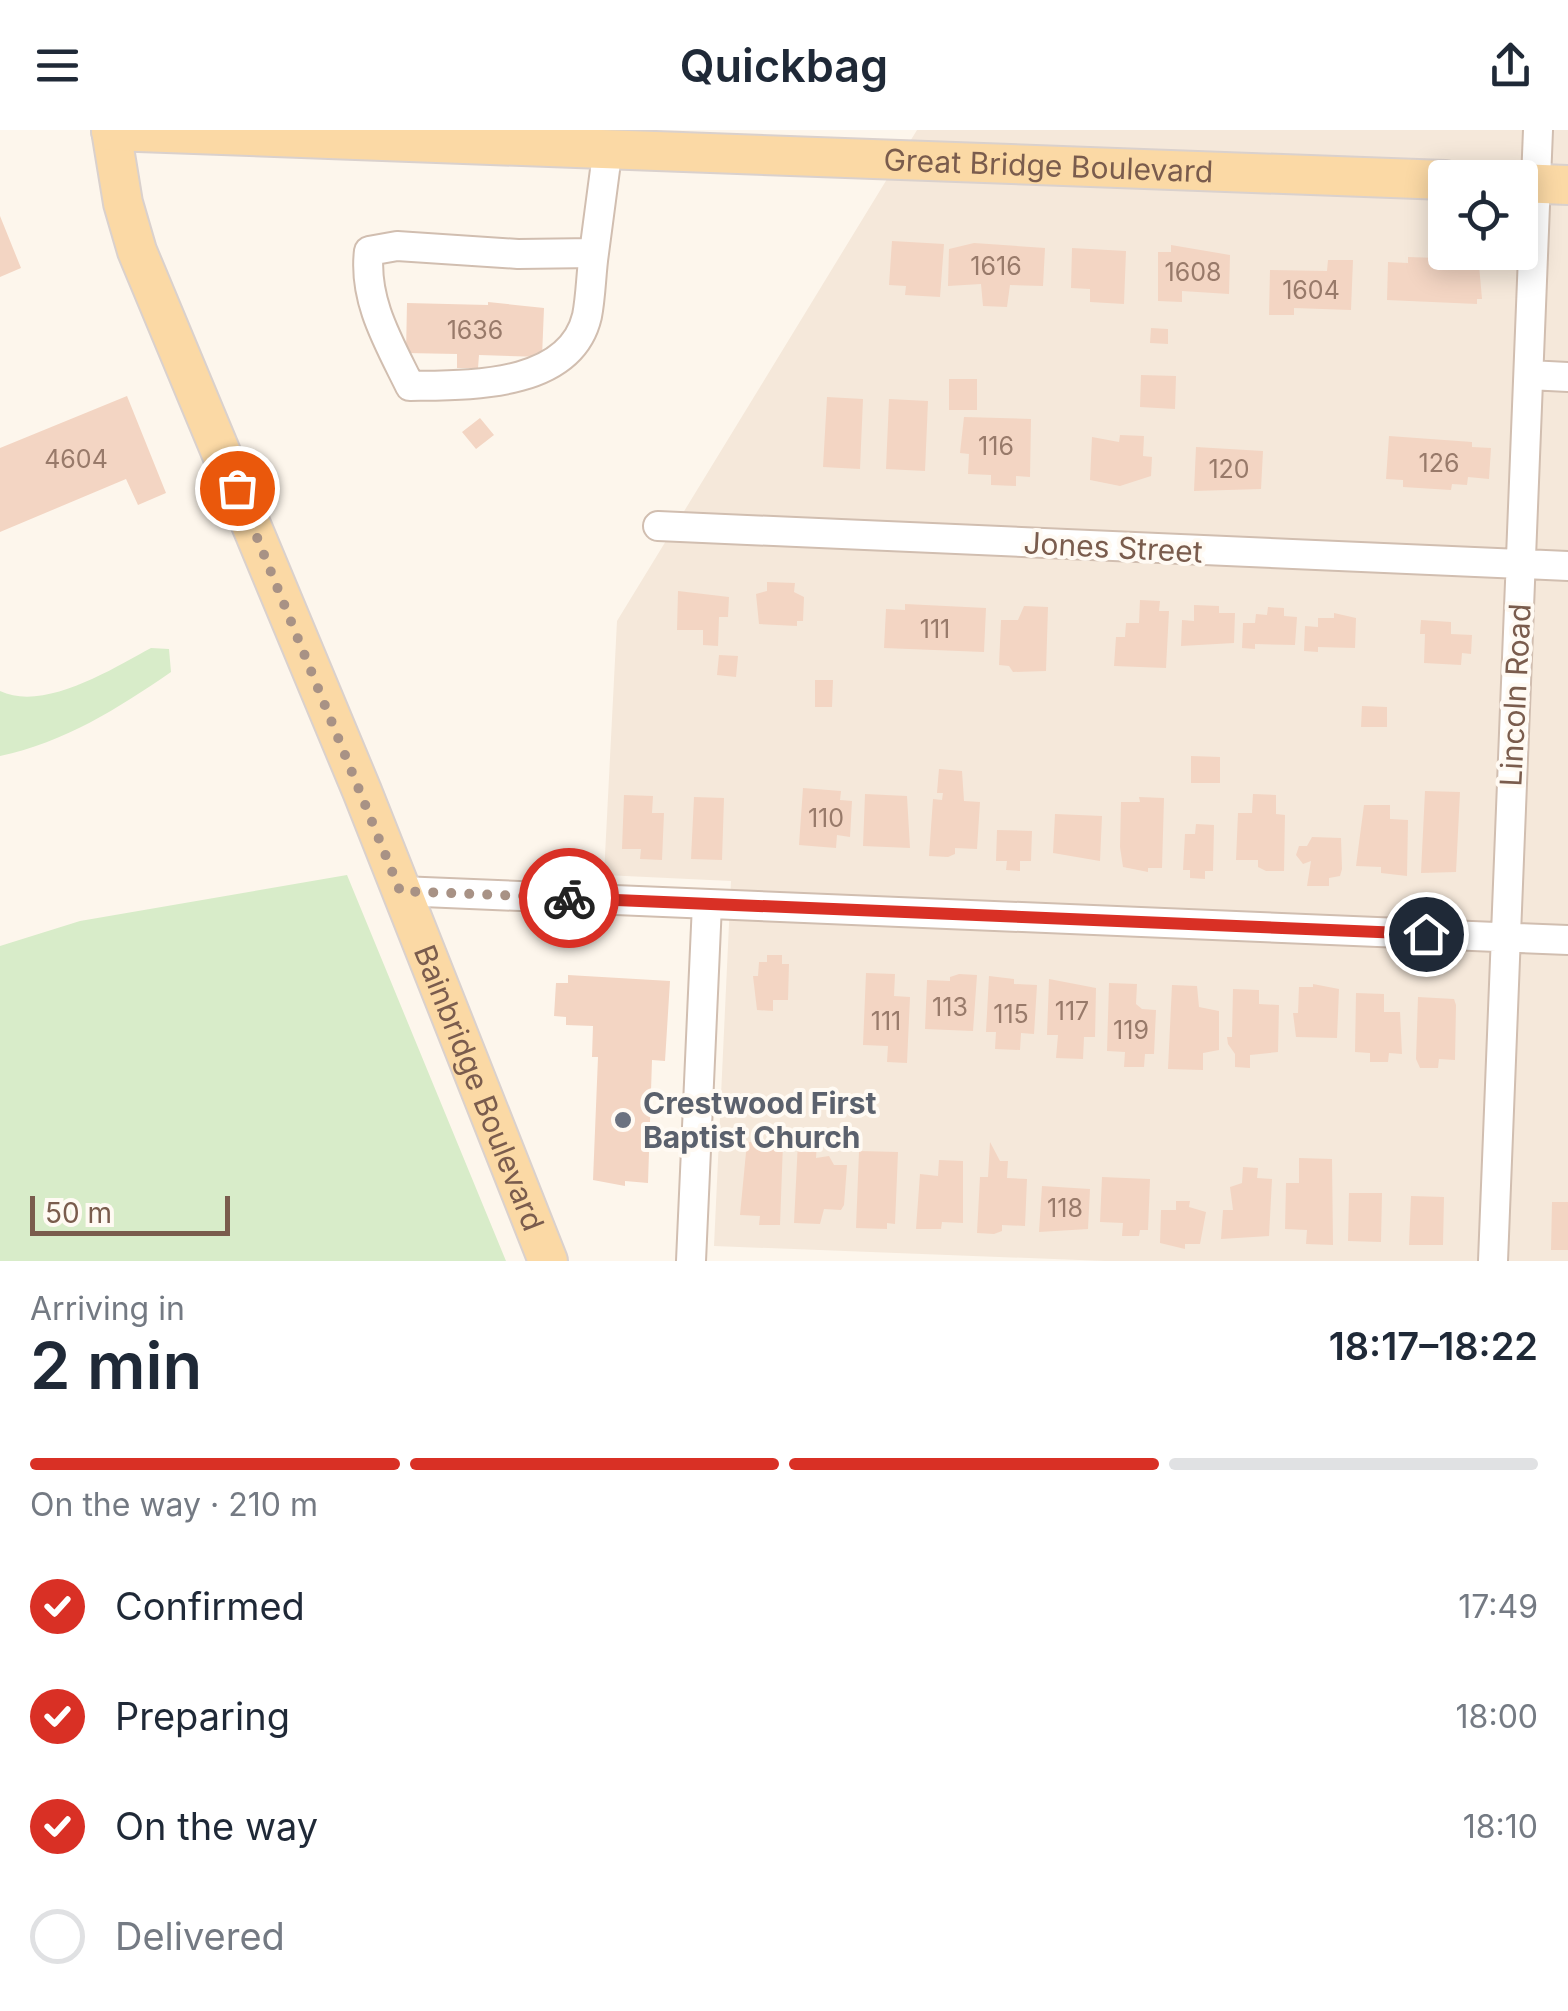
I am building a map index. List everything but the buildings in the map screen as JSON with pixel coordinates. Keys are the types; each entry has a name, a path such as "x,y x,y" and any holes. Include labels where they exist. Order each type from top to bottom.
{"main road":[{"name":"Great Bridge Boulevard","path":"111,130 256,132 1428,179"},
{"name":"Bainbridge Boulevard","path":"111,130 123,203 138,250 548,1261"}],"street":[{"path":"96,130 111,130"},
{"name":"Lincoln Road","path":"1492,1261 1541,184 1538,130"},
{"path":"594,252 518,254 397,246 369,251 366,275 382,331 410,386 446,385 542,371 567,352 586,319 608,147"},
{"path":"1530,375 1568,377"},
{"name":"Jones Street","path":"658,526 1568,566"},
{"path":"400,891 1568,940"},
{"path":"691,1261 707,904"}],"shaded area":[{"path":"917,130 1568,130 1568,1261 1105,1261 714,1246 731,881 604,875 617,621"}],"green space":[{"path":"151,648 169,649 171,672 90,723 47,742 0,756 0,691 18,696 57,692"},
{"path":"347,875 506,1261 0,1261 0,946 80,921"}],"way so far":[{"path":"237,488 400,891 569,898"}],"place":[{"name":"Crestwood First Baptist Church","path":"623,1120"}],"route":[{"path":"569,898 1426,934"}]}
